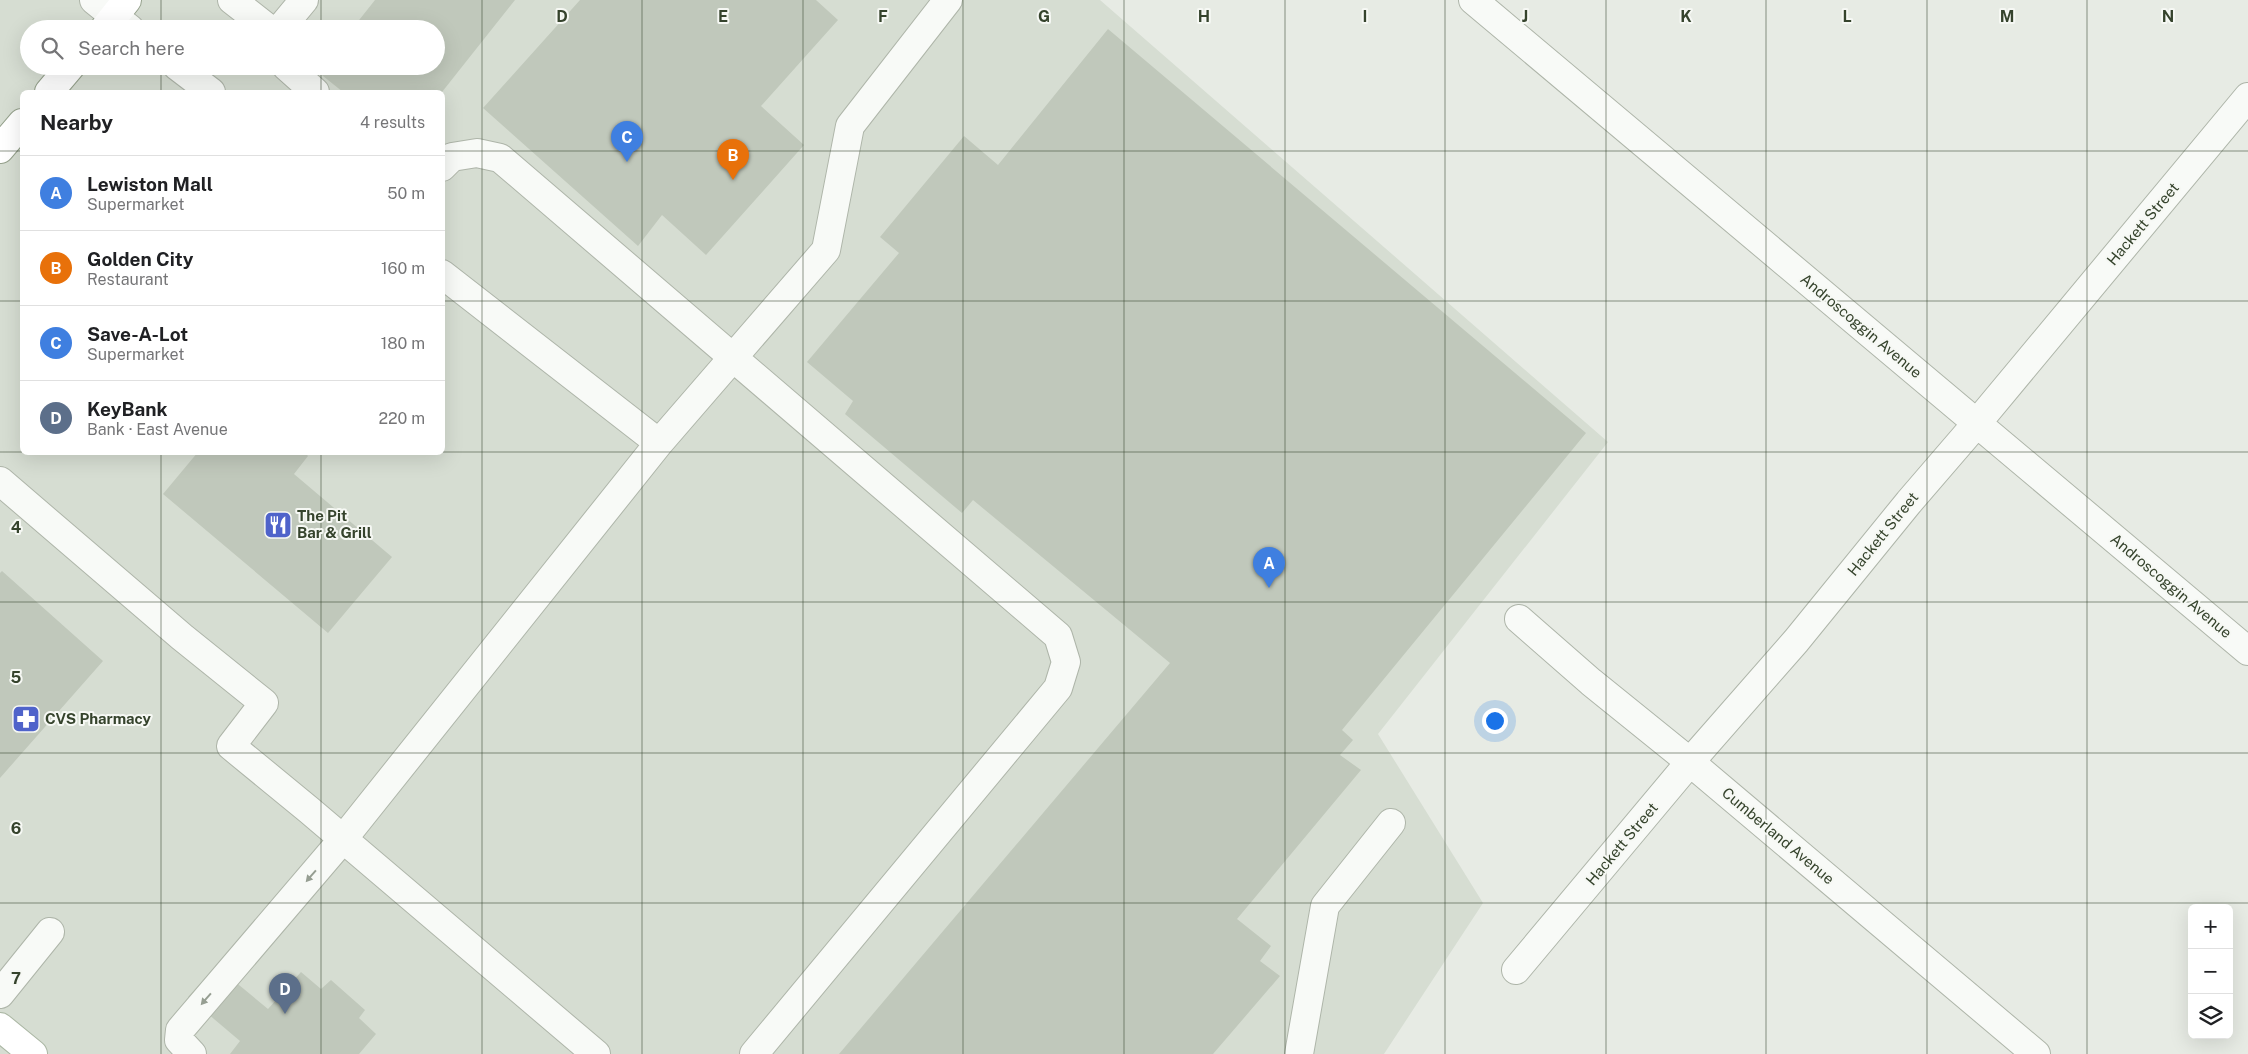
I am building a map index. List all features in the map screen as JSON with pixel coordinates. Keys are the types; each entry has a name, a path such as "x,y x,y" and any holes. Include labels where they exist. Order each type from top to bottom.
{"main road":[{"path":"51,90 63,75"},
{"path":"0,149 20,125"},
{"path":"0,1027 33,1054"}],"street":[{"path":"232,0 258,20"},
{"path":"287,20 304,0"},
{"path":"192,1054 179,1040 180,1030 343,839 659,443 826,250 850,126 948,0"},
{"name":"Androscoggin Avenue","path":"1473,0 2248,651"},
{"path":"189,75 208,90"},
{"path":"296,75 312,90"},
{"name":"Hackett Street","path":"1516,970 1690,762 1796,641 1909,502 2248,97"},
{"path":"445,163 452,157 477,153 500,158 732,359 1058,636 1066,662 1058,688 754,1054"},
{"path":"445,276 659,443"},
{"path":"0,481 182,637 264,703 231,746 596,1054"},
{"name":"Cumberland Avenue","path":"1519,619 1591,682 1690,762 2036,1054"},
{"path":"1299,1054 1325,906 1391,822"},
{"path":"0,994 50,932"}],"shaded area":[{"path":"0,0 1100,0 1608,442 1378,734 1483,903 1384,1054 0,1054"}],"building":[{"path":"375,0 515,0 444,90 340,90 322,75 445,75 445,20 359,20"},
{"path":"580,0 816,0 838,20 761,106 804,145 706,255 662,215 638,246 483,108"},
{"path":"1108,29 1586,433 1342,730 1353,740 1340,755 1361,770 1237,919 1271,946 1260,961 1280,976 1213,1054 839,1054 1170,663 973,500 962,513 845,414 853,401 807,362 899,253 880,237 964,136 998,165"},
{"name":"The Pit Bar & Grill","path":"196,455 307,455 294,474 392,557 328,633 163,494"},
{"name":"CVS Pharmacy","path":"2,571 103,661 0,778 0,573"},
{"path":"216,966 268,1009 301,972 321,989 331,980 365,1010 359,1018 376,1034 359,1054 230,1054 240,1041 188,997"}],"place":[{"name":"Save-A-Lot","path":"627,162"},
{"name":"Golden City","path":"733,180"},
{"name":"The Pit Bar & Grill","path":"278,525"},
{"name":"Lewiston Mall","path":"1269,588"},
{"name":"CVS Pharmacy","path":"26,719"},
{"name":"KeyBank","path":"285,1014"}]}
